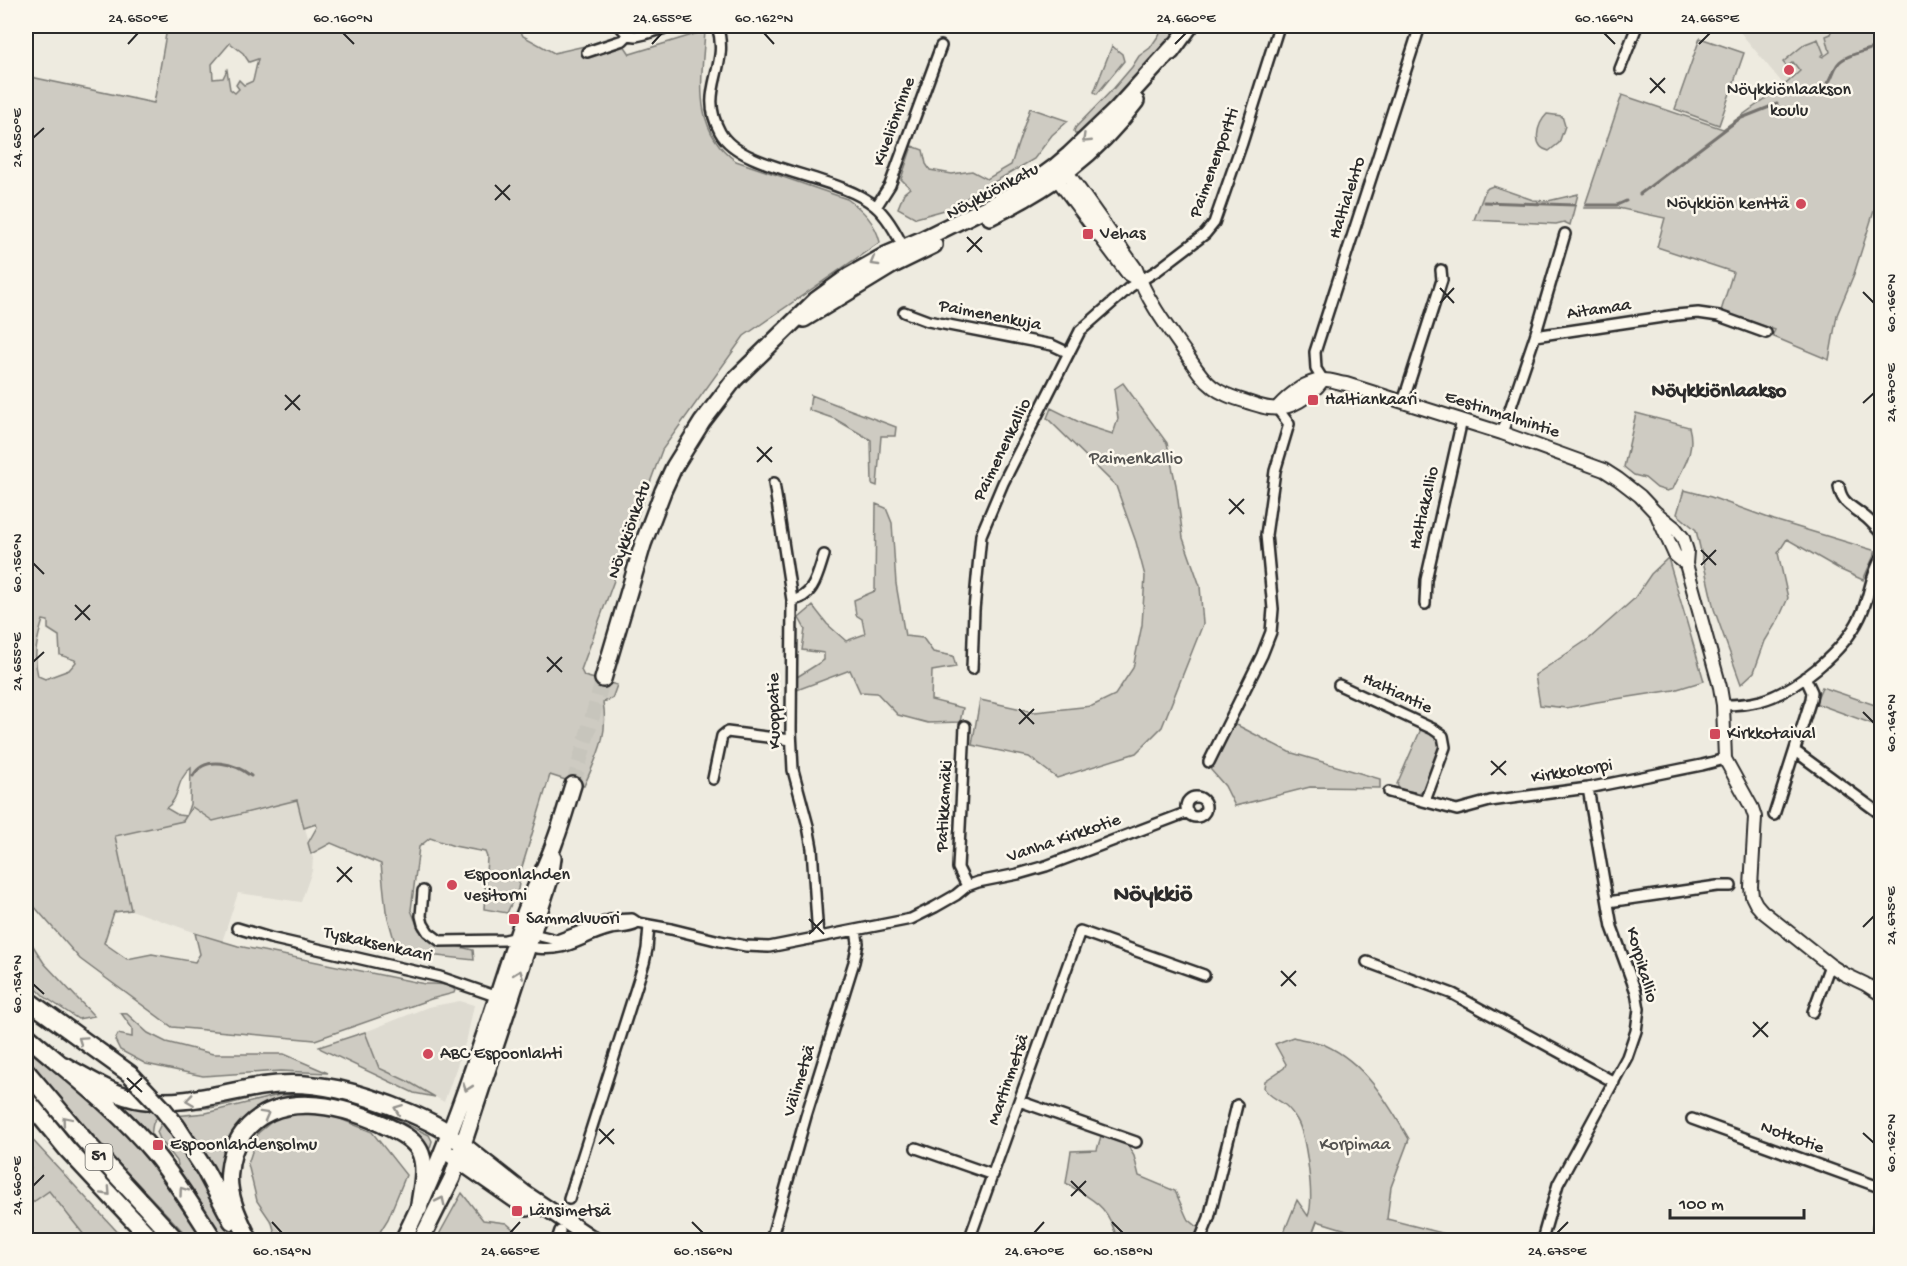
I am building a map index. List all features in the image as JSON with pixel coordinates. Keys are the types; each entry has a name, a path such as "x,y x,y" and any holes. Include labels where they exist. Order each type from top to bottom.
{"highway":[{"path":"26,999 129,1074 162,1108 205,1170 242,1240"},
{"path":"26,1035 108,1106 153,1152 190,1201 214,1240"},
{"path":"63,1065 123,1095 141,1100 168,1102 191,1100 266,1085 310,1084 330,1087 360,1095 440,1126 456,1139"},
{"name":"51","path":"26,1071 85,1141 176,1240"},
{"name":"51","path":"26,1099 67,1149 152,1240"},
{"path":"249,1240 231,1195 229,1177 232,1154 239,1139 253,1122 282,1107 309,1104 326,1106 376,1121 410,1139 418,1147 422,1160 423,1174 419,1208"}],"main road":[{"name":"Nöykkiönkatu","path":"603,679 650,524 674,468 718,398 747,366 816,300 849,276 886,255 906,253 1001,212 1047,187 1060,172 1069,155 1115,111 1190,26"},
{"path":"421,1240 449,1184 458,1160 456,1139 526,940 540,875 555,843 573,785"},
{"path":"403,1240 443,1150 456,1139"},
{"path":"456,1139 524,1194 594,1240"},
{"path":"443,1150 559,1236 578,1240"}],"street":[{"path":"620,26 628,35 636,36 672,26"},
{"path":"717,26 722,50 718,73 712,87 711,103 713,116 721,134 749,157 850,190 876,207 889,223 906,253"},
{"name":"Paimenenportti","path":"1140,280 1188,248 1214,223 1279,26"},
{"name":"Haltialehto","path":"1323,380 1316,369 1315,352 1420,26"},
{"path":"1620,69 1637,26"},
{"path":"587,52 623,40 628,35"},
{"name":"Kiveliönrinne","path":"876,207 890,185 941,46"},
{"path":"1060,172 1136,269 1161,319 1208,383 1224,395 1269,408 1277,408 1291,406 1316,390 1323,380"},
{"path":"1502,433 1535,336 1565,234"},
{"path":"1402,402 1442,280 1442,270"},
{"name":"Paimenenkallio","path":"972,669 974,610 981,535 1003,483 1076,336 1085,325 1140,280"},
{"name":"Paimenenkuja","path":"903,312 928,321 1052,345 1069,353"},
{"name":"Aitamaa","path":"1535,336 1676,315 1698,314 1719,316 1766,333"},
{"name":"Eestinmalmintie","path":"1323,380 1346,384 1462,420 1604,470 1640,496 1675,528 1683,538 1687,551 1686,564 1717,676 1723,705 1725,759 1755,817 1756,829 1751,874 1752,896 1762,911 1830,964 1881,995"},
{"path":"1209,762 1269,640 1273,624 1274,609 1266,535 1275,471 1289,424 1277,408"},
{"name":"Haltiakallio","path":"1425,604 1426,580 1462,420"},
{"name":"Kuoppatie","path":"774,483 792,600 791,740 793,770 812,848 818,937"},
{"path":"1839,486 1840,495 1845,502 1865,516 1881,534"},
{"path":"792,600 800,599 812,588 824,555"},
{"path":"1723,705 1771,697 1805,677 1831,657 1853,631 1864,609 1871,578 1881,557"},
{"path":"1774,815 1811,699 1812,692 1805,677"},
{"name":"Haltiantie","path":"1339,685 1433,729 1443,736 1445,747 1425,801"},
{"name":"Patikkamäki","path":"965,726 958,868 968,886"},
{"path":"713,778 722,736 727,732 791,740"},
{"path":"1795,751 1881,815"},
{"name":"Kirkkokorpi","path":"1389,792 1457,810 1490,801 1588,788 1725,759"},
{"name":"Korpikallio","path":"1542,1240 1558,1184 1627,1058 1636,1031 1639,1009 1636,992 1618,946 1588,788"},
{"name":"Vanha Kirkkotie","path":"423,891 421,916 423,924 434,938 449,941 526,940 554,950 612,929 633,927 639,923 746,946 769,946 856,930 920,915 978,882 1046,866 1188,812"},
{"path":"1608,902 1716,886 1731,886"},
{"path":"569,1198 644,963 649,926"},
{"name":"Tyskaksenkaari","path":"237,928 270,938 440,977 504,998"},
{"name":"Välimetsä","path":"771,1240 806,1116 854,963 858,943 856,930"},
{"name":"Martinmetsä","path":"969,1240 1080,931 1204,975"},
{"path":"1367,962 1453,994 1614,1082"},
{"path":"1813,1012 1830,964"},
{"path":"1019,1101 1136,1142"},
{"path":"1200,1240 1209,1218 1237,1105"},
{"name":"Notkotie","path":"1692,1119 1881,1188"},
{"path":"916,1148 993,1175"},
{"path":"1878,1240 1881,1206"}],"shaded area":[{"name":"Nöykkiönlaakson koulu","path":"1735,26 1865,26 1784,85"},
{"path":"298,800 313,859 312,871 301,902 238,893 222,942 131,910 115,836 182,821 192,806 213,820"},
{"path":"460,1001 474,1005 467,1038 444,1102 379,1068 365,1032 428,1007"},
{"path":"49,1191 88,1240 26,1240 26,1207"}],"green space":[{"path":"199,26 518,26 523,36 554,53 589,45 605,50 624,45 630,54 705,31 702,102 712,134 722,148 736,161 847,199 868,217 880,242 744,336 662,450 581,670 584,676 617,685 612,699 603,702 604,725 601,746 584,786 550,775 522,867 518,889 507,913 484,909 487,857 485,852 454,846 430,838 419,847 411,910 419,930 435,941 473,950 474,960 428,955 395,943 386,911 381,864 331,843 311,854 308,843 317,827 316,824 304,828 297,800 213,821 192,807 183,821 115,836 131,910 114,912 104,943 127,959 152,954 195,962 200,954 195,933 238,946 425,984 445,985 455,990 454,993 315,1040 172,1027 80,959 26,897 26,76 154,103 167,28 195,33","holes":["230,43 243,53 249,62 258,59 253,81 244,85 239,80 236,85 239,89 235,93 230,89 227,70 223,78 213,79 212,64","43,620 48,621 48,629 59,636 60,655 76,662 69,670 45,679 38,676 36,648","191,768 190,804 186,816 178,815 166,808 174,799 186,773"]},
{"path":"1165,26 1181,26 1107,110 1080,136 1075,133 1076,127 1114,88 1139,56 1150,48"},
{"path":"1830,26 1881,26 1881,189 1854,274 1837,315 1829,360 1772,336 1775,330 1721,311 1733,272 1657,247 1665,218 1618,208 1584,208 1622,95 1723,129 1800,71 1793,62 1787,67 1783,62 1805,44 1818,39 1824,54 1821,56 1830,52 1826,36 1831,34"},
{"path":"1700,38 1744,53 1719,125 1675,109"},
{"path":"1112,46 1122,54 1124,61 1097,94 1094,92"},
{"path":"1030,108 1068,121 1052,135 1034,159 948,209 916,218 898,208 904,193 910,188 901,179 912,146 923,150 930,170 952,174 972,171 987,179 1011,165"},
{"path":"1547,114 1562,116 1565,126 1559,143 1549,151 1543,149 1538,140 1538,129"},
{"path":"1493,186 1533,200 1548,201 1578,194 1570,225 1564,222 1556,224 1474,220 1485,191"},
{"name":"Paimenkallio","path":"1123,383 1167,443 1176,485 1183,538 1200,586 1203,624 1162,727 1136,753 1057,778 1029,757 972,745 980,700 1035,712 1092,706 1115,695 1133,668 1142,625 1145,576 1136,542 1116,486 1047,418 1051,408 1085,425 1113,434 1118,419 1114,389"},
{"path":"811,395 896,427 895,436 881,436 877,486 872,484 871,440 835,419 809,410"},
{"path":"1636,413 1689,427 1690,452 1673,489 1667,491 1657,488 1645,478 1634,475 1624,467"},
{"path":"1684,490 1876,551 1863,580 1787,539 1778,553 1788,598 1765,641 1754,672 1741,684 1714,609 1696,530 1677,514"},
{"path":"876,504 886,508 892,523 896,584 905,636 923,638 933,652 953,656 956,667 932,671 931,700 963,708 960,722 928,723 898,715 877,693 860,692 850,670 797,690 797,677 824,660 824,653 802,650 805,629 799,618 813,606 827,624 846,641 865,634 862,619 856,615 854,600 875,591"},
{"path":"1668,558 1704,681 1674,690 1566,708 1540,705 1535,675 1590,638 1634,599 1651,574"},
{"path":"1822,687 1881,707 1881,727 1815,703"},
{"path":"1235,724 1289,752 1380,779 1380,788 1310,787 1235,806 1225,786 1210,769"},
{"path":"1421,729 1437,737 1442,746 1427,788 1419,793 1399,789 1397,784"},
{"path":"26,935 44,963 94,1016 78,1019 45,997 26,979"},
{"path":"121,1013 127,1014 148,1033 166,1042 213,1054 284,1054 328,1073 280,1071 203,1076 146,1064 120,1050 115,1040 118,1034 132,1037 132,1028"},
{"path":"365,1032 379,1068 435,1097 414,1093 319,1047"},
{"name":"Korpimaa","path":"1293,1037 1318,1042 1352,1062 1384,1098 1409,1139 1391,1187 1387,1219 1469,1240 1379,1240 1317,1221 1310,1240 1281,1240 1297,1200 1308,1216 1310,1208 1304,1139 1297,1120 1289,1108 1268,1094 1264,1088 1265,1081 1284,1068 1286,1064 1275,1044"},
{"path":"26,1044 134,1136 210,1240 191,1240 105,1149 26,1057"},
{"path":"304,1087 371,1102 404,1113 435,1128 431,1130 359,1100 321,1091 302,1090 282,1091 215,1107 165,1113 154,1121 151,1139 102,1093 129,1102 163,1106 277,1088"},
{"path":"311,1094 360,1104 429,1135 432,1141 430,1148 424,1148 332,1103 248,1119 228,1198 175,1116 206,1113 279,1095"},
{"path":"326,1113 372,1132 406,1175 388,1219 375,1240 277,1240 272,1223 257,1201 248,1164 258,1133 281,1114"},
{"path":"164,1118 192,1159 237,1240 223,1240 176,1166 177,1161 157,1132"},
{"path":"26,1133 125,1240 88,1240 49,1191 26,1207 26,1173 31,1168 26,1161"},
{"path":"1101,1136 1127,1144 1134,1156 1139,1176 1175,1191 1187,1218 1201,1230 1194,1240 1117,1240 1114,1228 1105,1211 1066,1183 1071,1151 1097,1150"},
{"path":"462,1193 483,1220 506,1223 526,1240 436,1240"}],"waterway":[{"path":"1801,97 1824,86 1842,60 1873,48 1882,41"},
{"path":"1640,194 1739,119 1777,104"},
{"path":"1587,205 1617,205 1626,201"},
{"path":"1484,202 1574,205"},
{"path":"193,776 198,769 213,763 229,765 251,776"}],"tunnel":[{"path":"573,785 603,679"}],"place":[{"name":"Nöykkiönlaakson koulu","path":"1789,70"},
{"name":"Nöykkiön kenttä","path":"1801,204"},
{"name":"Vehas","path":"1088,234"},
{"name":"Haltiankaari","path":"1313,400"},
{"name":"Kirkkotaival","path":"1715,734"},
{"name":"Espoonlahden vesitorni","path":"452,885"},
{"name":"Sammalvuori","path":"514,919"},
{"name":"ABC Espoonlahti","path":"428,1054"},
{"name":"Espoonlahdensolmu","path":"158,1145"},
{"name":"Länsimetsä","path":"517,1211"}],"district":[{"name":"Nöykkiönlaakso","path":"1719,392"},
{"name":"Nöykkiö","path":"1153,895"}]}
